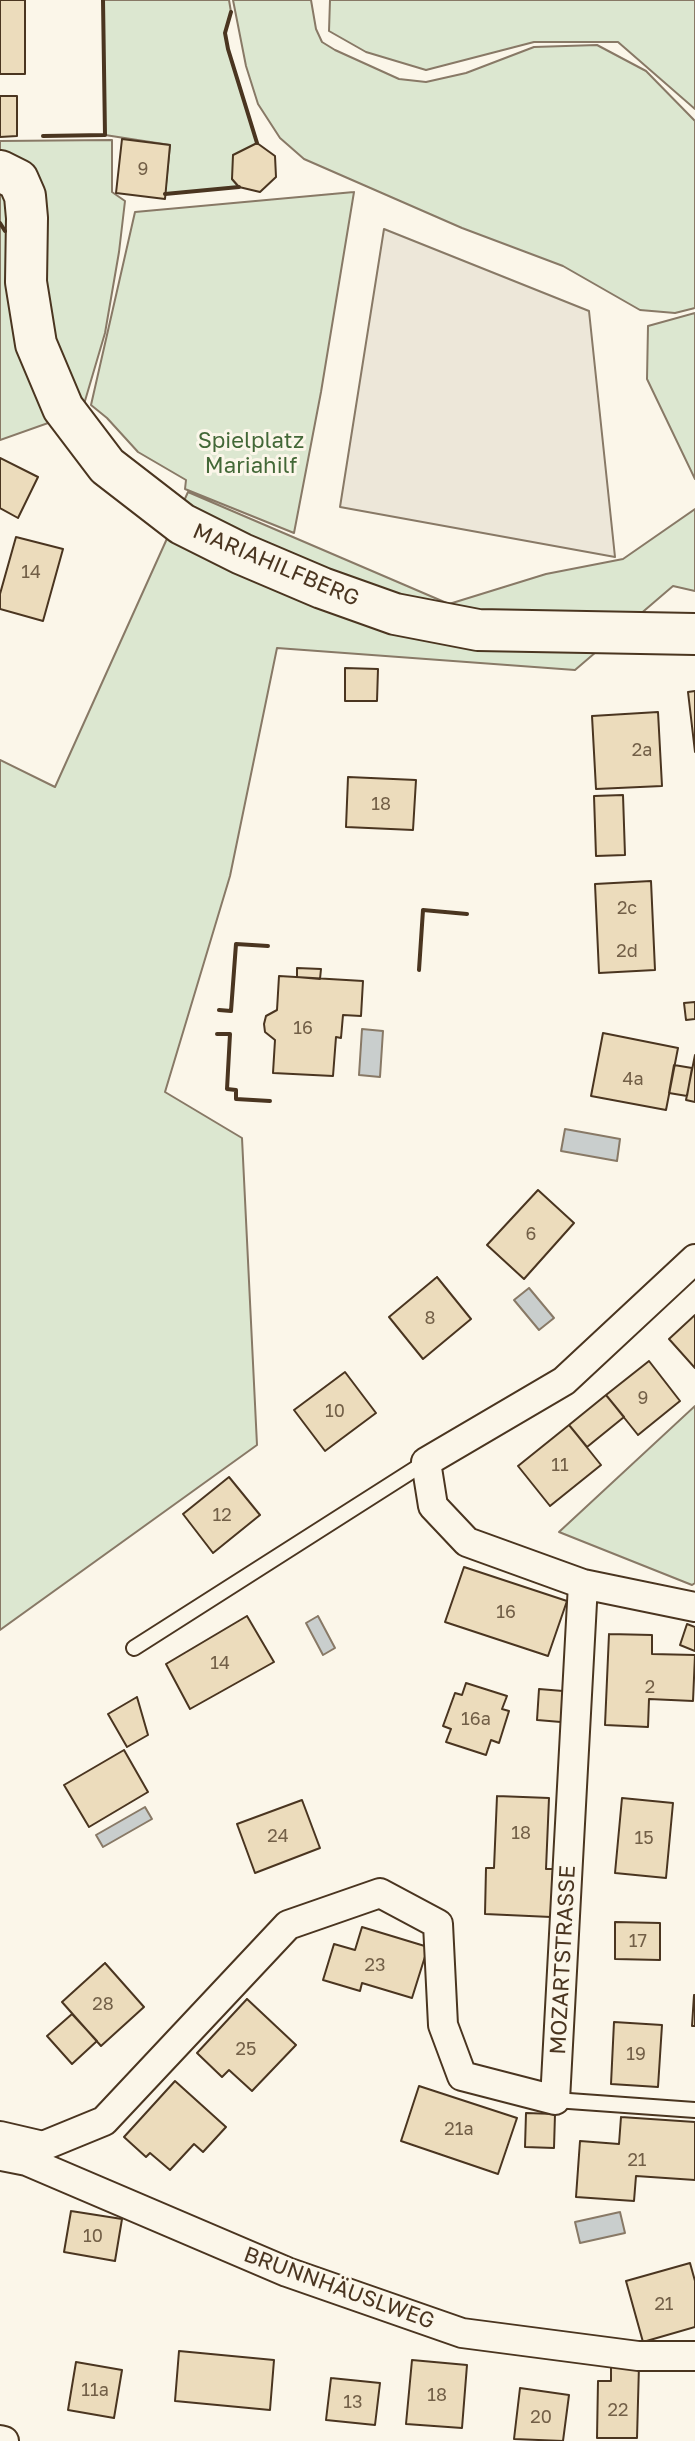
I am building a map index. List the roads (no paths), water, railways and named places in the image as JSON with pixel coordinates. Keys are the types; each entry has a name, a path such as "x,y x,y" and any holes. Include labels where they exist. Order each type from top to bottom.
{"main road":[{"name":"MARIAHILFBERG","path":"0,171 18,180 25,196 26,282 36,344 63,408 107,466 182,524 309,583 395,614 478,630 695,634"}],"street":[{"path":"695,1259 564,1381 426,1462 433,1506 467,1542 583,1584 695,1607"},
{"name":"MOZARTSTRASSE","path":"555,2100 583,1584"},
{"path":"0,2136 43,2146 104,2121 288,1925 380,1893 438,1924 443,2025 462,2076 555,2100"},
{"name":"BRUNNHÄUSLWEG","path":"0,2156 27,2161 287,2272 462,2333 638,2356 695,2356"}],"lane":[{"path":"134,1648 426,1462"},
{"path":"555,2100 695,2110"}],"park label":[{"name":"Spielplatz Mariahilf","path":"251,454"}]}
